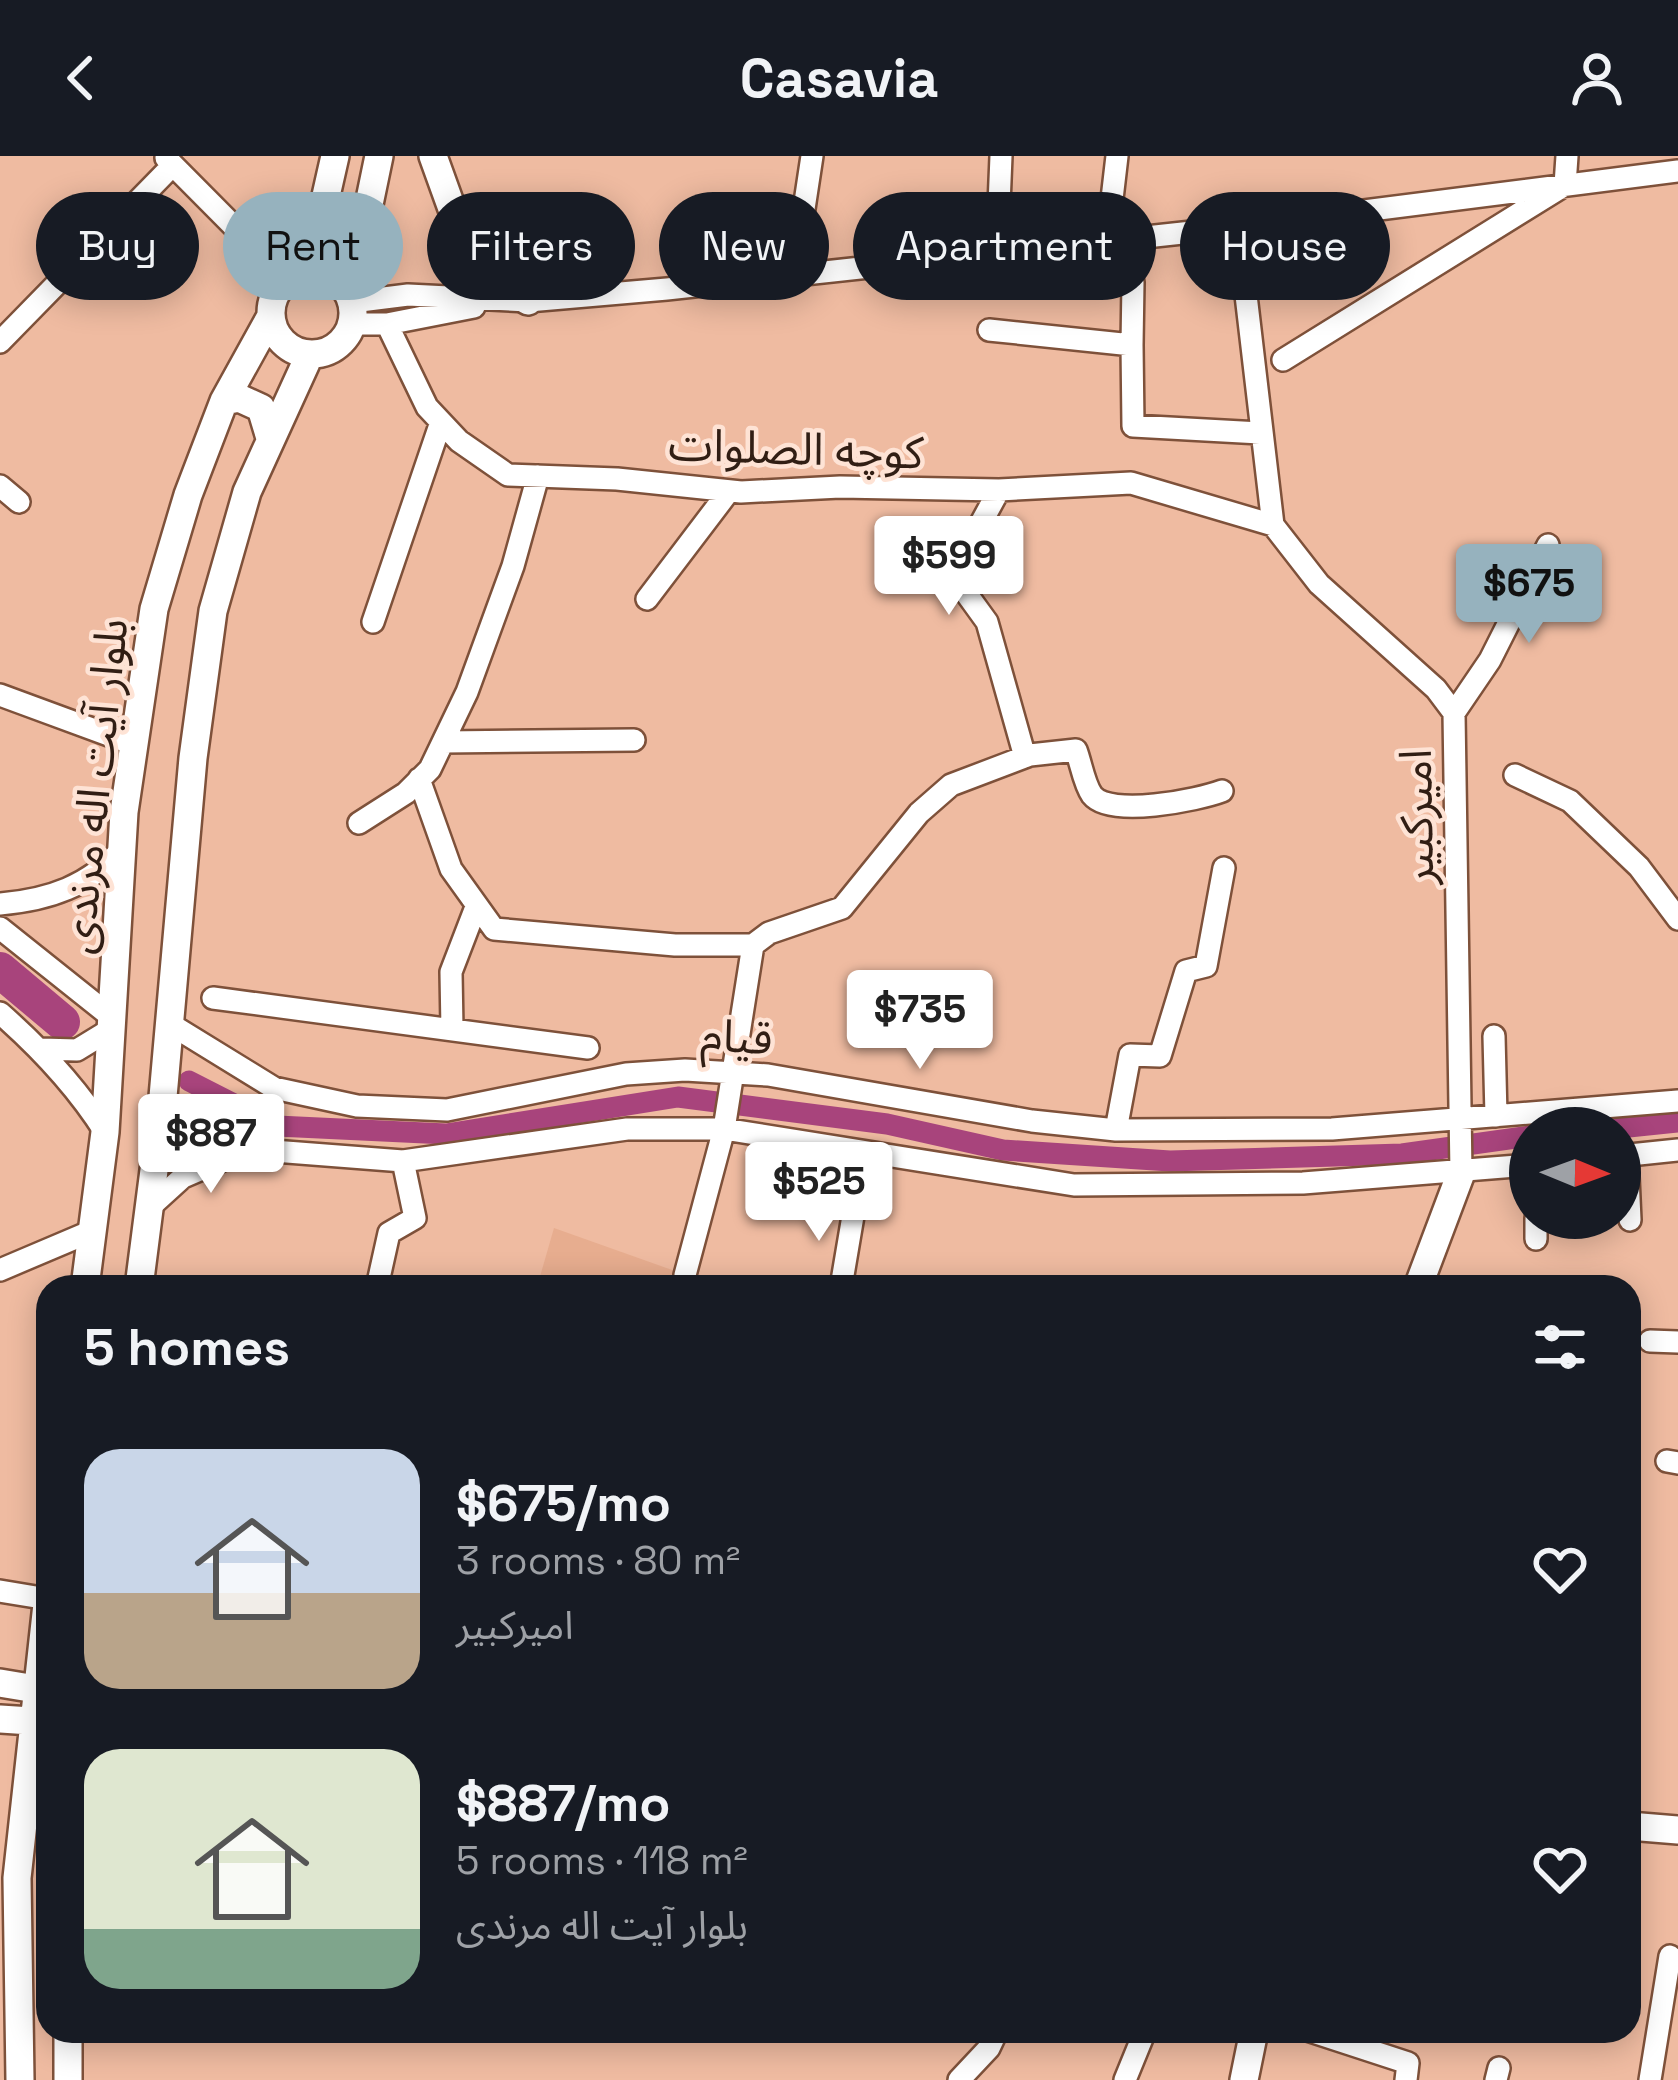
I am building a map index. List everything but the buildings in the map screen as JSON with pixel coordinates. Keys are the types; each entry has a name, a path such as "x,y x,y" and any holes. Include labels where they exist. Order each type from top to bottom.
{"main road":[{"path":"328,192 335,156"},
{"path":"372,192 379,156"},
{"path":"433,156 446,192"},
{"path":"274,300 271,316 279,338 310,354 336,346 352,300"},
{"path":"347,300 351,307"},
{"name":"بلوار آیت اله مرندی","path":"86,1275 105,1132 122,849 154,609 188,495 224,401 271,316"},
{"path":"140,1275 163,1108 193,758 213,611 247,492 310,354"},
{"path":"224,401 239,398 261,408 270,438"},
{"path":"1423,1275 1461,1173"},
{"path":"0,1682 36,1687"},
{"path":"0,1719 36,1719"},
{"path":"20,2080 17,1878 36,1747"},
{"path":"1641,1827 1678,1830"},
{"path":"68,2043 68,2080"},
{"path":"1244,2080 1252,2043"}],"street":[{"path":"807,192 812,156"},
{"path":"1000,192 1001,156"},
{"path":"1113,192 1117,156"},
{"path":"1565,185 1567,156"},
{"path":"0,342 168,161 223,210"},
{"path":"1390,207 1678,171"},
{"path":"1283,360 1565,185"},
{"path":"351,307 408,295 427,296"},
{"path":"351,307 387,324 519,300"},
{"path":"1133,300 1133,426 1260,433"},
{"name":"امیرکبیر","path":"1246,300 1273,525 1319,584 1436,689 1454,713 1461,1173"},
{"name":"کوچه الصلوات","path":"387,324 427,407 459,441 508,475 617,478 729,491 999,490 1131,483 1273,525"},
{"path":"989,330 1132,345"},
{"path":"373,622 441,422"},
{"path":"358,823 406,793 430,769 467,692 513,566 538,476"},
{"path":"0,486 19,502"},
{"path":"999,490 962,558 966,593 987,622 1025,757"},
{"path":"647,599 729,491"},
{"path":"1454,713 1490,660 1548,545"},
{"path":"0,694 133,744"},
{"path":"443,742 634,740"},
{"path":"419,779 452,869 494,929 675,945 752,945 769,933 842,908 919,813 951,784 1025,757 1076,750 1091,794 1100,801 1159,807 1222,791"},
{"path":"1515,775 1570,801 1639,867 1678,920"},
{"path":"0,904 42,898 86,883 122,849"},
{"path":"1116,1130 1130,1055 1160,1056 1186,971 1206,966 1224,868"},
{"path":"452,1029 452,972 476,907"},
{"path":"0,928 114,1023 77,1049 41,1049"},
{"path":"685,1275 724,1130 752,945"},
{"path":"213,998 588,1048"},
{"path":"0,1013 41,1049 82,1096 105,1132"},
{"name":"قیام","path":"170,1024 274,1088 357,1106 447,1110 626,1074 734,1071 1032,1121 1116,1130 1332,1129 1678,1101"},
{"path":"1494,1036 1496,1116"},
{"path":"163,1108 248,1149"},
{"name":"قیام","path":"248,1149 403,1161 626,1129 724,1130 1074,1184 1303,1183 1509,1167"},
{"path":"149,1207 183,1177 248,1149"},
{"path":"1641,1154 1678,1150"},
{"path":"380,1275 389,1233 416,1218 403,1161"},
{"path":"843,1275 854,1210"},
{"path":"0,1270 92,1231"},
{"path":"1650,1341 1678,1342"},
{"path":"0,1591 36,1596"},
{"path":"1650,2080 1670,1956"},
{"path":"959,2080 991,2043"},
{"path":"1125,2080 1139,2043"},
{"path":"1347,2043 1408,2063 1406,2080"}],"shaded area":[{"path":"554,1228 686,1275 540,1275"}],"waterway":[{"path":"0,970 62,1022"},
{"path":"189,1081 277,1126 446,1134 678,1097 887,1124 1003,1150 1170,1161 1402,1154 1509,1139"},
{"path":"1641,1126 1678,1122"}]}
